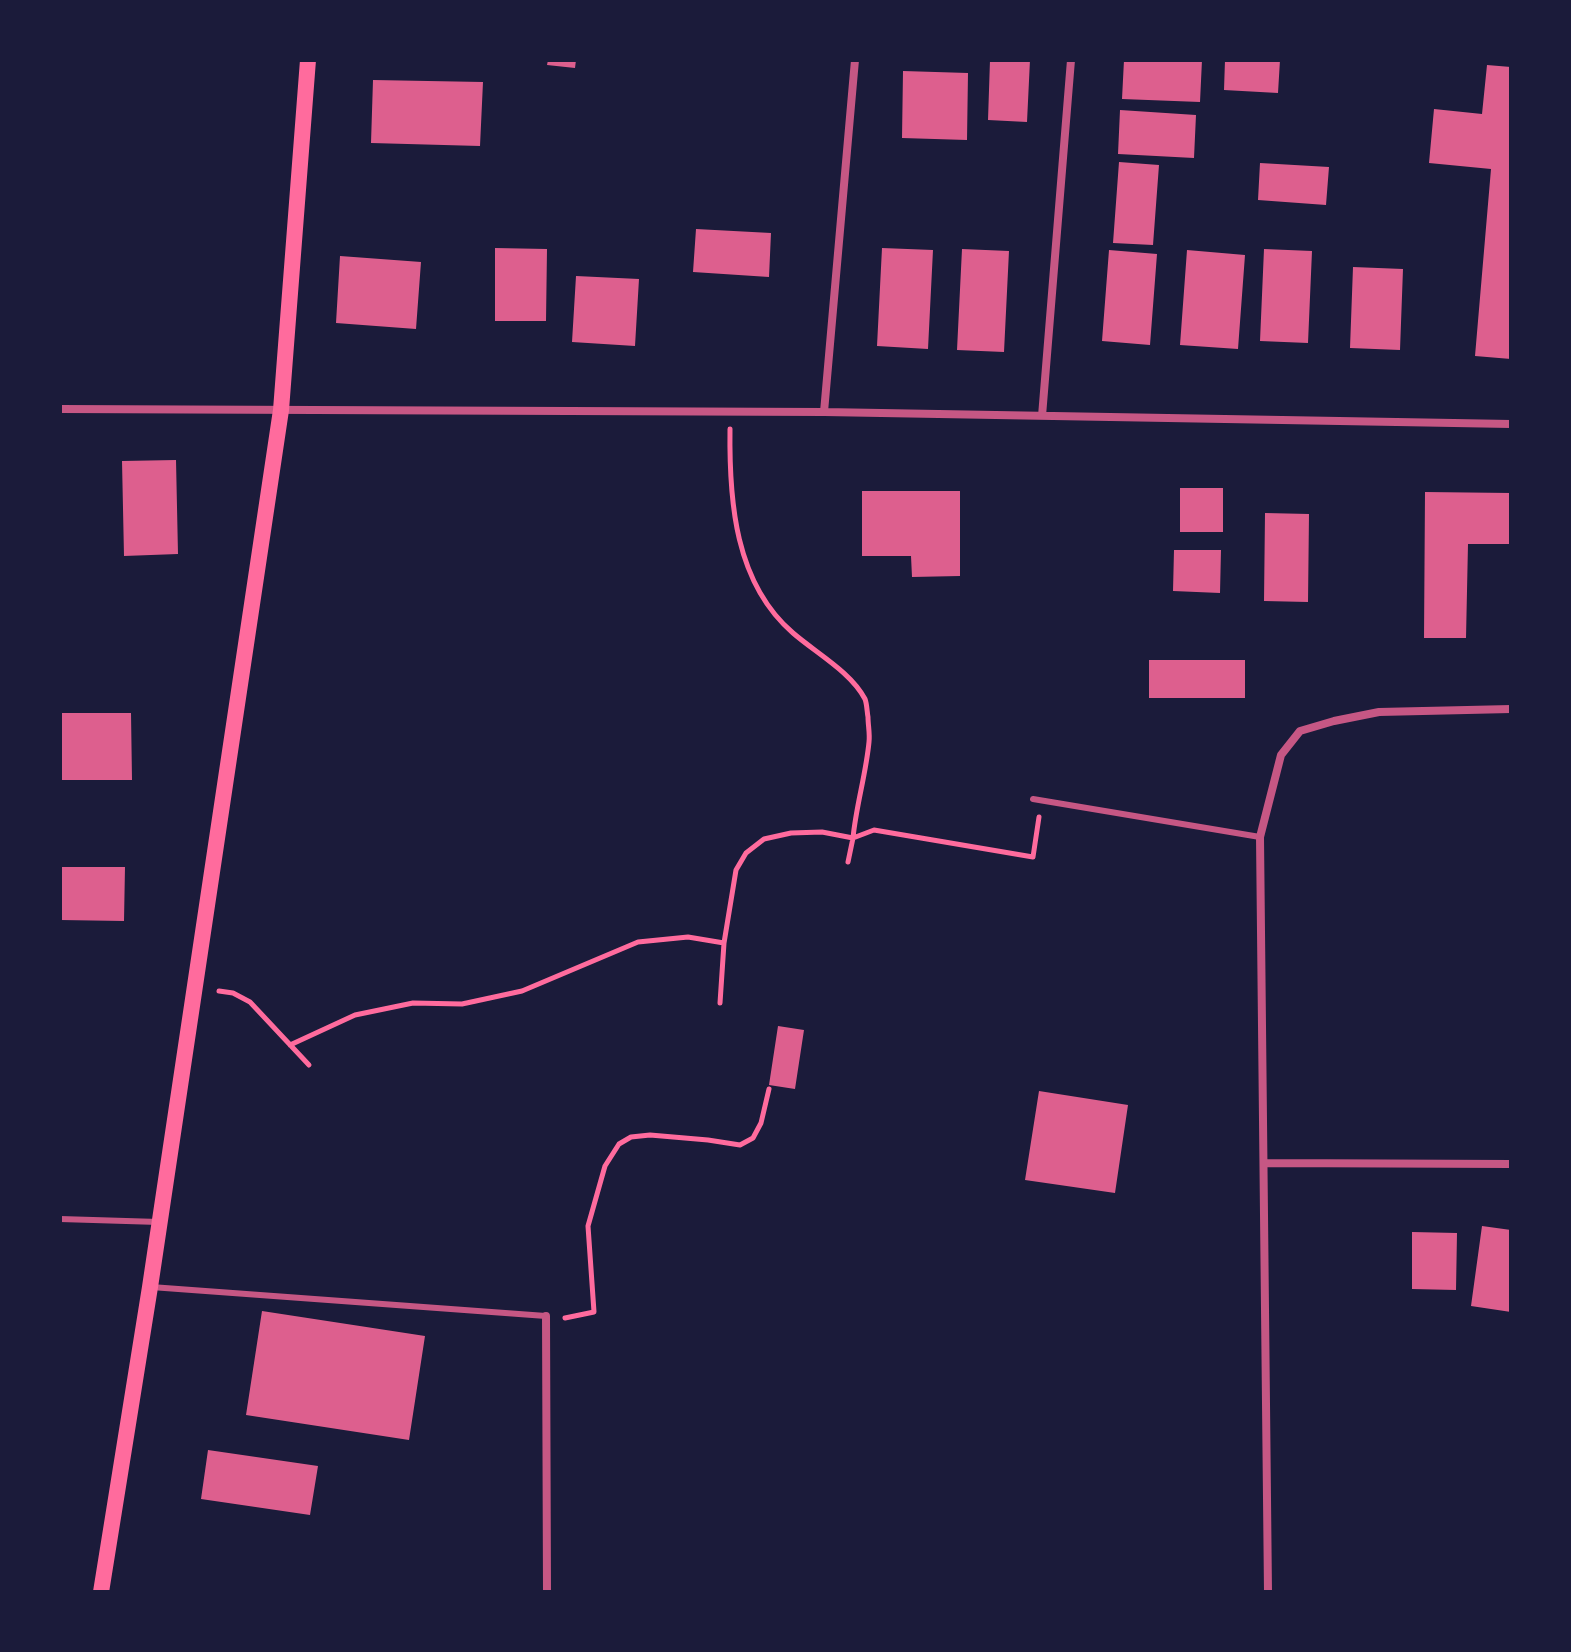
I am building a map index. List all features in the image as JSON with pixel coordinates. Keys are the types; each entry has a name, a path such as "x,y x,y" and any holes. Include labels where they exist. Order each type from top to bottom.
{"main road":[{"path":"101,1592 150,1287 281,410 308,60"}],"street":[{"path":"824,412 855,60"},
{"path":"1042,416 1071,60"},
{"path":"60,409 824,412 1511,424"},
{"path":"1268,1592 1260,837 1281,755 1300,731 1379,712 1511,709"},
{"path":"1264,1163 1511,1164"},
{"path":"546,1319 547,1592"}],"lane":[{"path":"1033,799 1260,837"},
{"path":"60,1219 159,1222"},
{"path":"150,1287 546,1319"}],"path":[{"path":"730,412 730,464 735,517 746,564 767,604 783,623 844,673 866,701 869,740 848,862"},
{"path":"720,1003 724,943 736,870 746,853 764,839 791,833 822,832 853,838 874,830 1033,857 1041,800"},
{"path":"290,1045 355,1015 413,1003 462,1004 522,991 638,942 688,937 724,943"},
{"path":"194,989 233,993 250,1002 309,1065"},
{"path":"546,1319 594,1312 588,1226 605,1166 619,1144 631,1137 650,1135 740,1145 753,1138 761,1123 769,1089"}],"building":[{"path":"548,60 576,60 575,68 547,65"},
{"path":"990,60 1030,60 1027,122 988,120"},
{"path":"1124,60 1202,60 1200,102 1122,99"},
{"path":"1225,60 1280,60 1278,93 1224,90"},
{"path":"1487,65 1511,67 1511,359 1475,356 1491,169 1429,163 1434,109 1482,114"},
{"path":"903,71 968,73 967,140 902,138"},
{"path":"373,80 483,82 480,146 371,143"},
{"path":"1120,110 1196,115 1194,158 1118,154"},
{"path":"1119,162 1159,165 1153,245 1113,243"},
{"path":"1260,163 1329,167 1326,205 1258,200"},
{"path":"696,229 771,233 769,277 693,272"},
{"path":"495,248 547,249 546,321 495,321"},
{"path":"882,248 933,250 928,349 877,346"},
{"path":"962,249 1009,251 1004,352 957,350"},
{"path":"1264,249 1312,251 1308,343 1260,341"},
{"path":"1109,250 1157,254 1150,345 1102,341"},
{"path":"1187,250 1245,255 1238,349 1180,345"},
{"path":"340,256 421,262 416,329 336,323"},
{"path":"1353,267 1403,269 1400,350 1350,348"},
{"path":"576,276 639,279 635,346 572,342"},
{"path":"176,460 178,554 124,556 122,461"},
{"path":"1180,488 1223,488 1223,532 1180,532"},
{"path":"862,491 960,491 960,576 912,577 911,556 862,556"},
{"path":"1425,492 1511,493 1511,544 1468,544 1466,638 1424,638"},
{"path":"1265,513 1309,514 1308,602 1264,601"},
{"path":"1174,550 1221,550 1220,593 1173,591"},
{"path":"1149,660 1245,660 1245,698 1149,698"},
{"path":"60,713 131,713 132,780 60,780"},
{"path":"60,867 125,867 124,921 60,920"},
{"path":"778,1026 804,1030 795,1089 769,1085"},
{"path":"1039,1091 1128,1105 1115,1193 1025,1180"},
{"path":"1482,1226 1511,1230 1511,1312 1471,1306"},
{"path":"1412,1232 1457,1233 1456,1290 1412,1289"},
{"path":"262,1311 425,1336 409,1440 246,1415"},
{"path":"208,1450 318,1466 310,1515 201,1499"}]}
